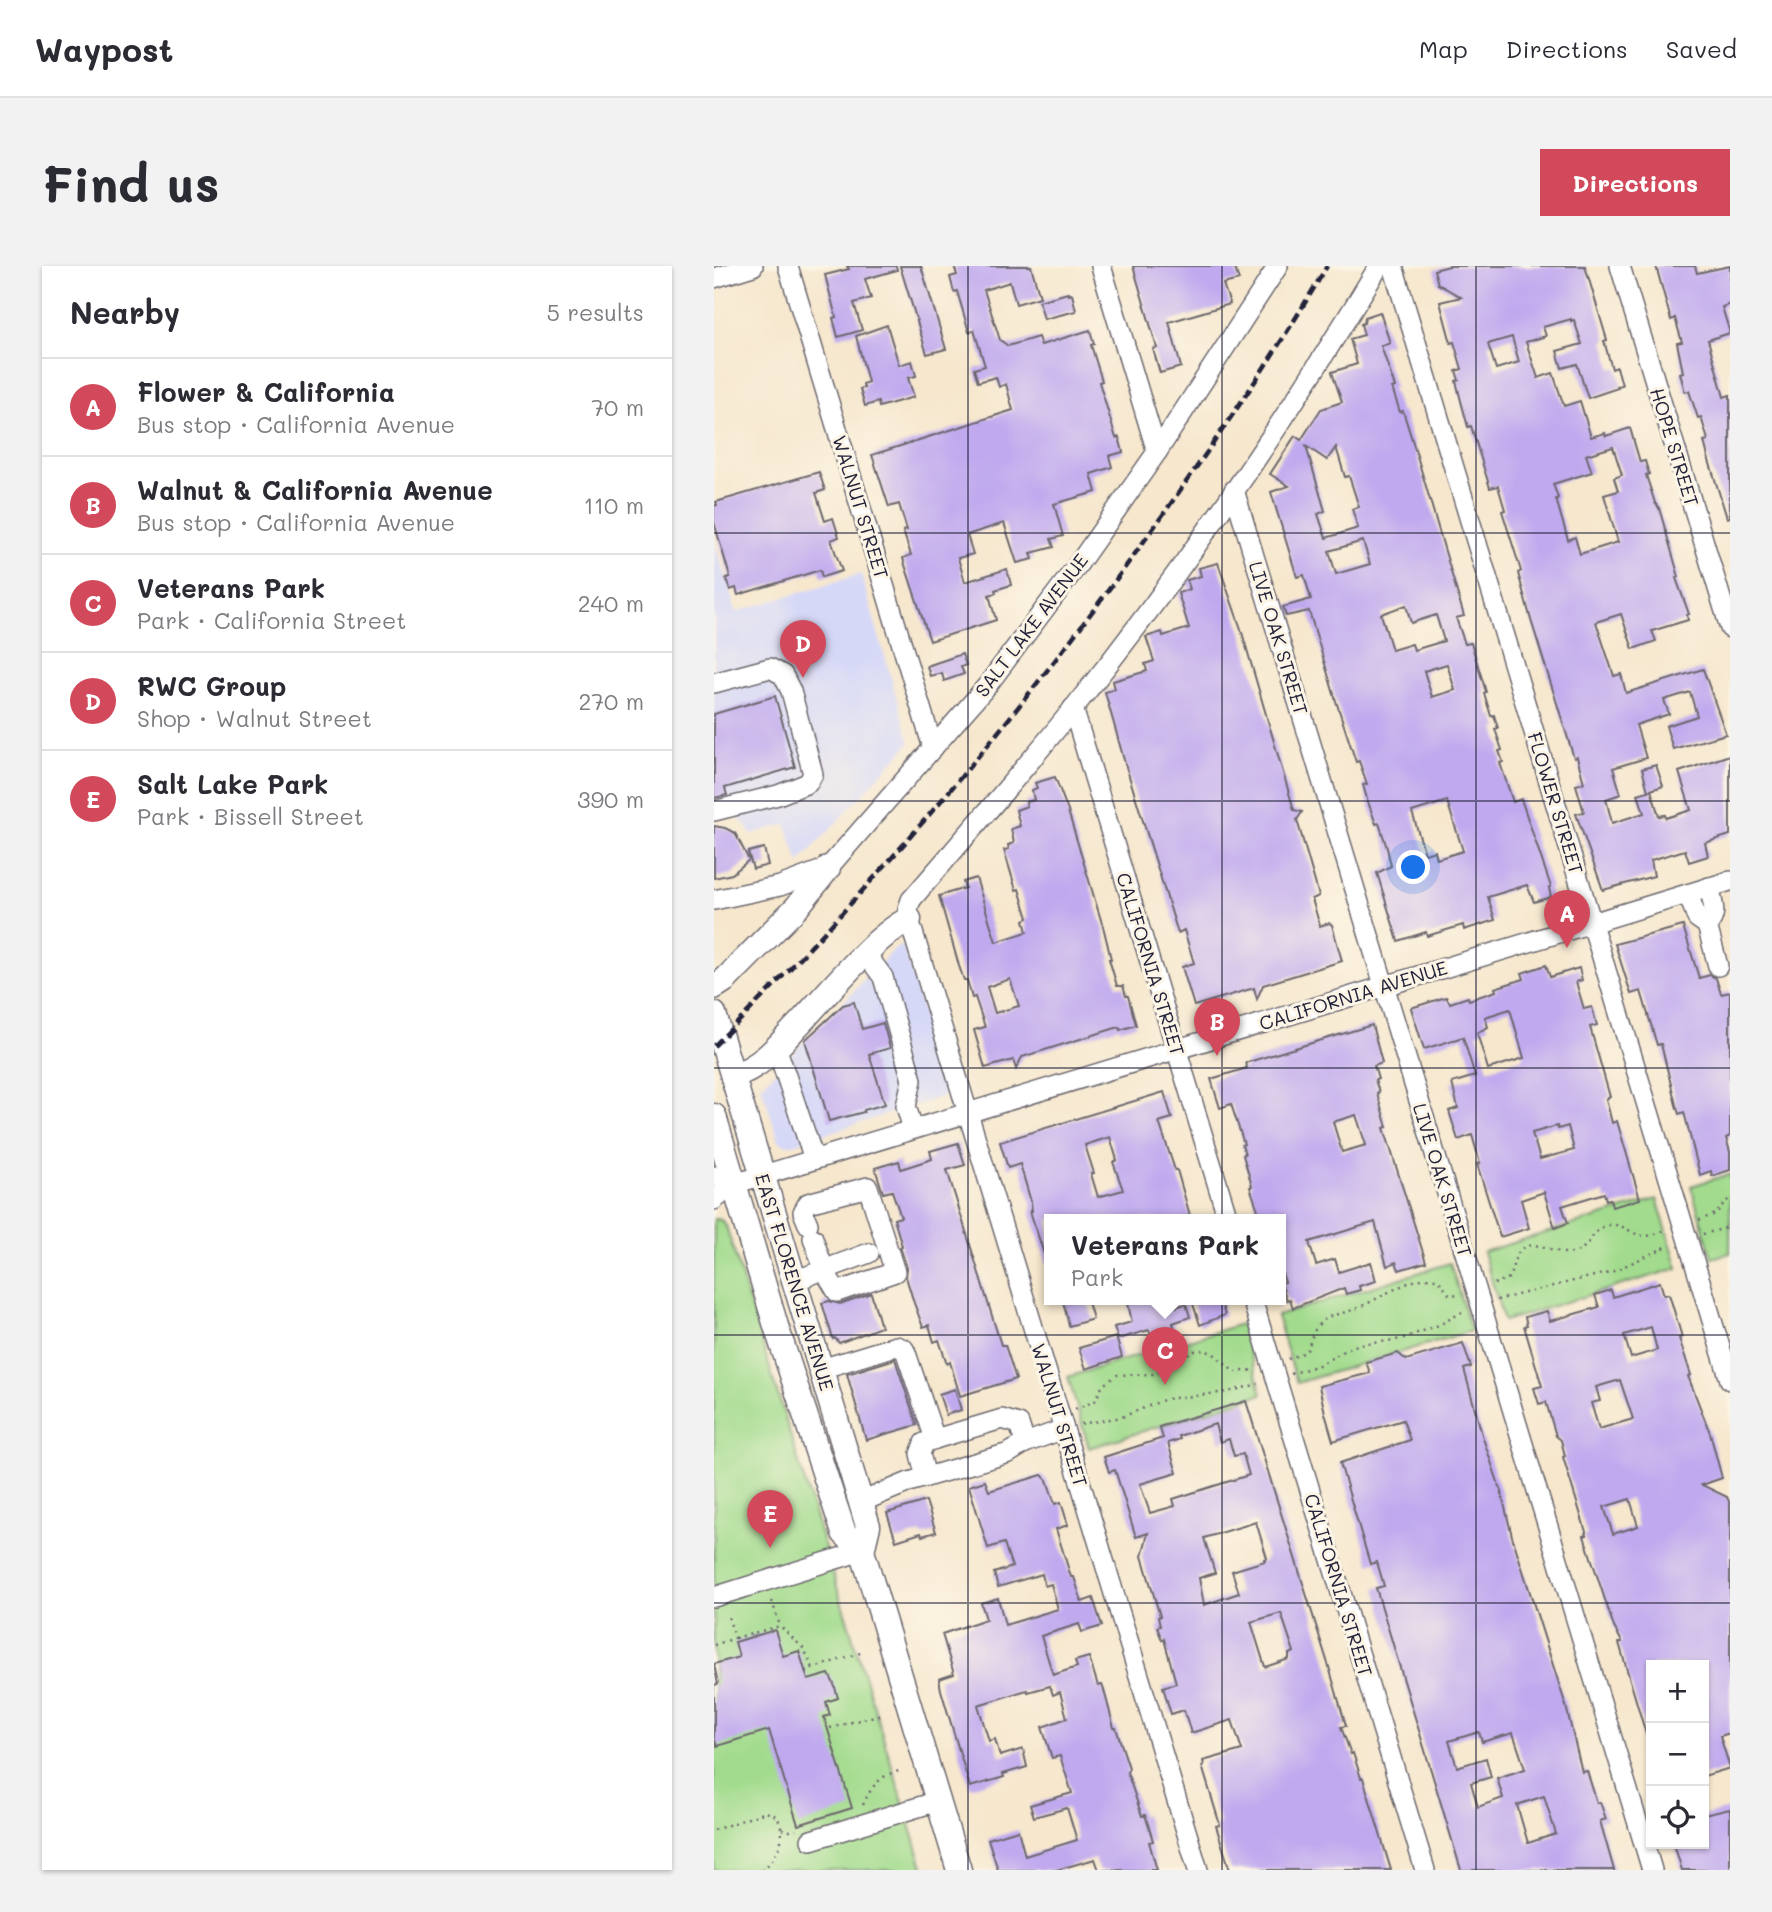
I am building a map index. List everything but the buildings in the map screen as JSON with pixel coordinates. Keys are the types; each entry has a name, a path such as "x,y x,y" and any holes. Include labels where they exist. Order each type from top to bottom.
{"main road":[{"path":"714,987 725,980 797,907 828,869"},
{"path":"733,1076 751,1070 775,1050 866,954 894,927 909,919"},
{"name":"EAST FLORENCE AVENUE","path":"714,1014 794,1281 832,1365 867,1526 862,1551 959,1870"},
{"name":"EAST FLORENCE AVENUE","path":"714,1116 724,1180 776,1326 844,1534 862,1551"}],"street":[{"path":"714,278 753,266"},
{"name":"WALNUT STREET","path":"788,266 933,748"},
{"path":"1101,266 1157,452"},
{"name":"SALT LAKE AVENUE","path":"714,900 779,886 828,869 994,676 1077,566 1157,452 1278,266"},
{"path":"909,919 911,900 1073,708 1234,491 1320,362 1379,266"},
{"name":"FLOWER STREET","path":"1393,266 1730,1380"},
{"name":"HOPE STREET","path":"1620,266 1730,628"},
{"name":"LIVE OAK STREET","path":"1234,491 1652,1870"},
{"path":"714,683 770,668 783,675 791,691 813,774 808,783 778,795 714,811"},
{"name":"CALIFORNIA STREET","path":"1073,708 1226,1214"},
{"name":"CALIFORNIA AVENUE","path":"724,1180 763,1175 1730,881"},
{"path":"1707,925 1713,920 1715,911 1709,887"},
{"path":"1688,894 1697,918 1707,925 1718,966"},
{"name":"WALNUT STREET","path":"909,919 1198,1870"},
{"path":"866,954 883,977 912,1080 906,1106 913,1129"},
{"path":"775,1050 814,1159"},
{"path":"714,1200 724,1180"},
{"path":"868,1187 895,1272 837,1292 824,1270 803,1212 808,1203 868,1187"},
{"path":"794,1281 869,1253"},
{"name":"CALIFORNIA STREET","path":"1254,1305 1425,1870"},
{"path":"832,1365 896,1346 904,1349 935,1439"},
{"path":"926,1477 920,1454 924,1443 935,1439 1002,1419 1019,1424 1025,1443"},
{"path":"861,1502 926,1477 1009,1453 1062,1421"},
{"path":"714,1597 862,1551"},
{"path":"805,1835 938,1801"}],"path":[{"path":"1062,1421 1122,1417 1166,1399 1228,1392 1274,1372 1306,1352 1315,1329 1323,1320 1364,1306 1397,1288 1427,1279 1437,1280 1450,1295 1478,1297 1614,1271 1716,1214 1730,1199"},
{"path":"1062,1421 1095,1401 1103,1385 1117,1375 1156,1374 1194,1351 1213,1353 1234,1372 1274,1372 1319,1365 1353,1346 1401,1339 1509,1278 1517,1254 1530,1246 1537,1245 1571,1254 1584,1248 1605,1225 1619,1225 1646,1236 1730,1227"},
{"path":"772,1601 780,1626 804,1649 813,1668"},
{"path":"727,1614 735,1638"},
{"path":"714,1645 780,1626"},
{"path":"805,1671 863,1652"},
{"path":"831,1728 882,1714"},
{"path":"861,1810 871,1788 886,1774 899,1771"},
{"path":"714,1830 766,1812 776,1816 782,1829 779,1849 772,1862 762,1870"},
{"path":"782,1829 805,1835"}],"shaded area":[{"path":"714,540 736,612 861,574 910,743 799,863 786,824 751,834 735,812 714,818"},
{"path":"896,948 904,948 947,1095 791,1145 783,1144 779,1140 761,1086"}],"green space":[{"path":"1730,1174 1730,1253 1712,1258 1691,1186"},
{"path":"1657,1199 1678,1268 1504,1321 1483,1252"},
{"path":"714,1219 721,1220 726,1226 924,1870 714,1870"},
{"path":"1450,1263 1471,1331 1297,1383 1277,1316"},
{"path":"1241,1324 1262,1394 1089,1448 1068,1377"}],"railway":[{"path":"714,1046 895,854 1063,650 1209,450 1270,359 1327,266"}],"place":[{"name":"RWC Group","path":"803,678"},
{"name":"Flower & California","path":"1567,948"},
{"name":"Walnut & California Avenue","path":"1217,1056"},
{"name":"Veterans Park","path":"1165,1385"},
{"name":"Salt Lake Park","path":"770,1548"}]}
